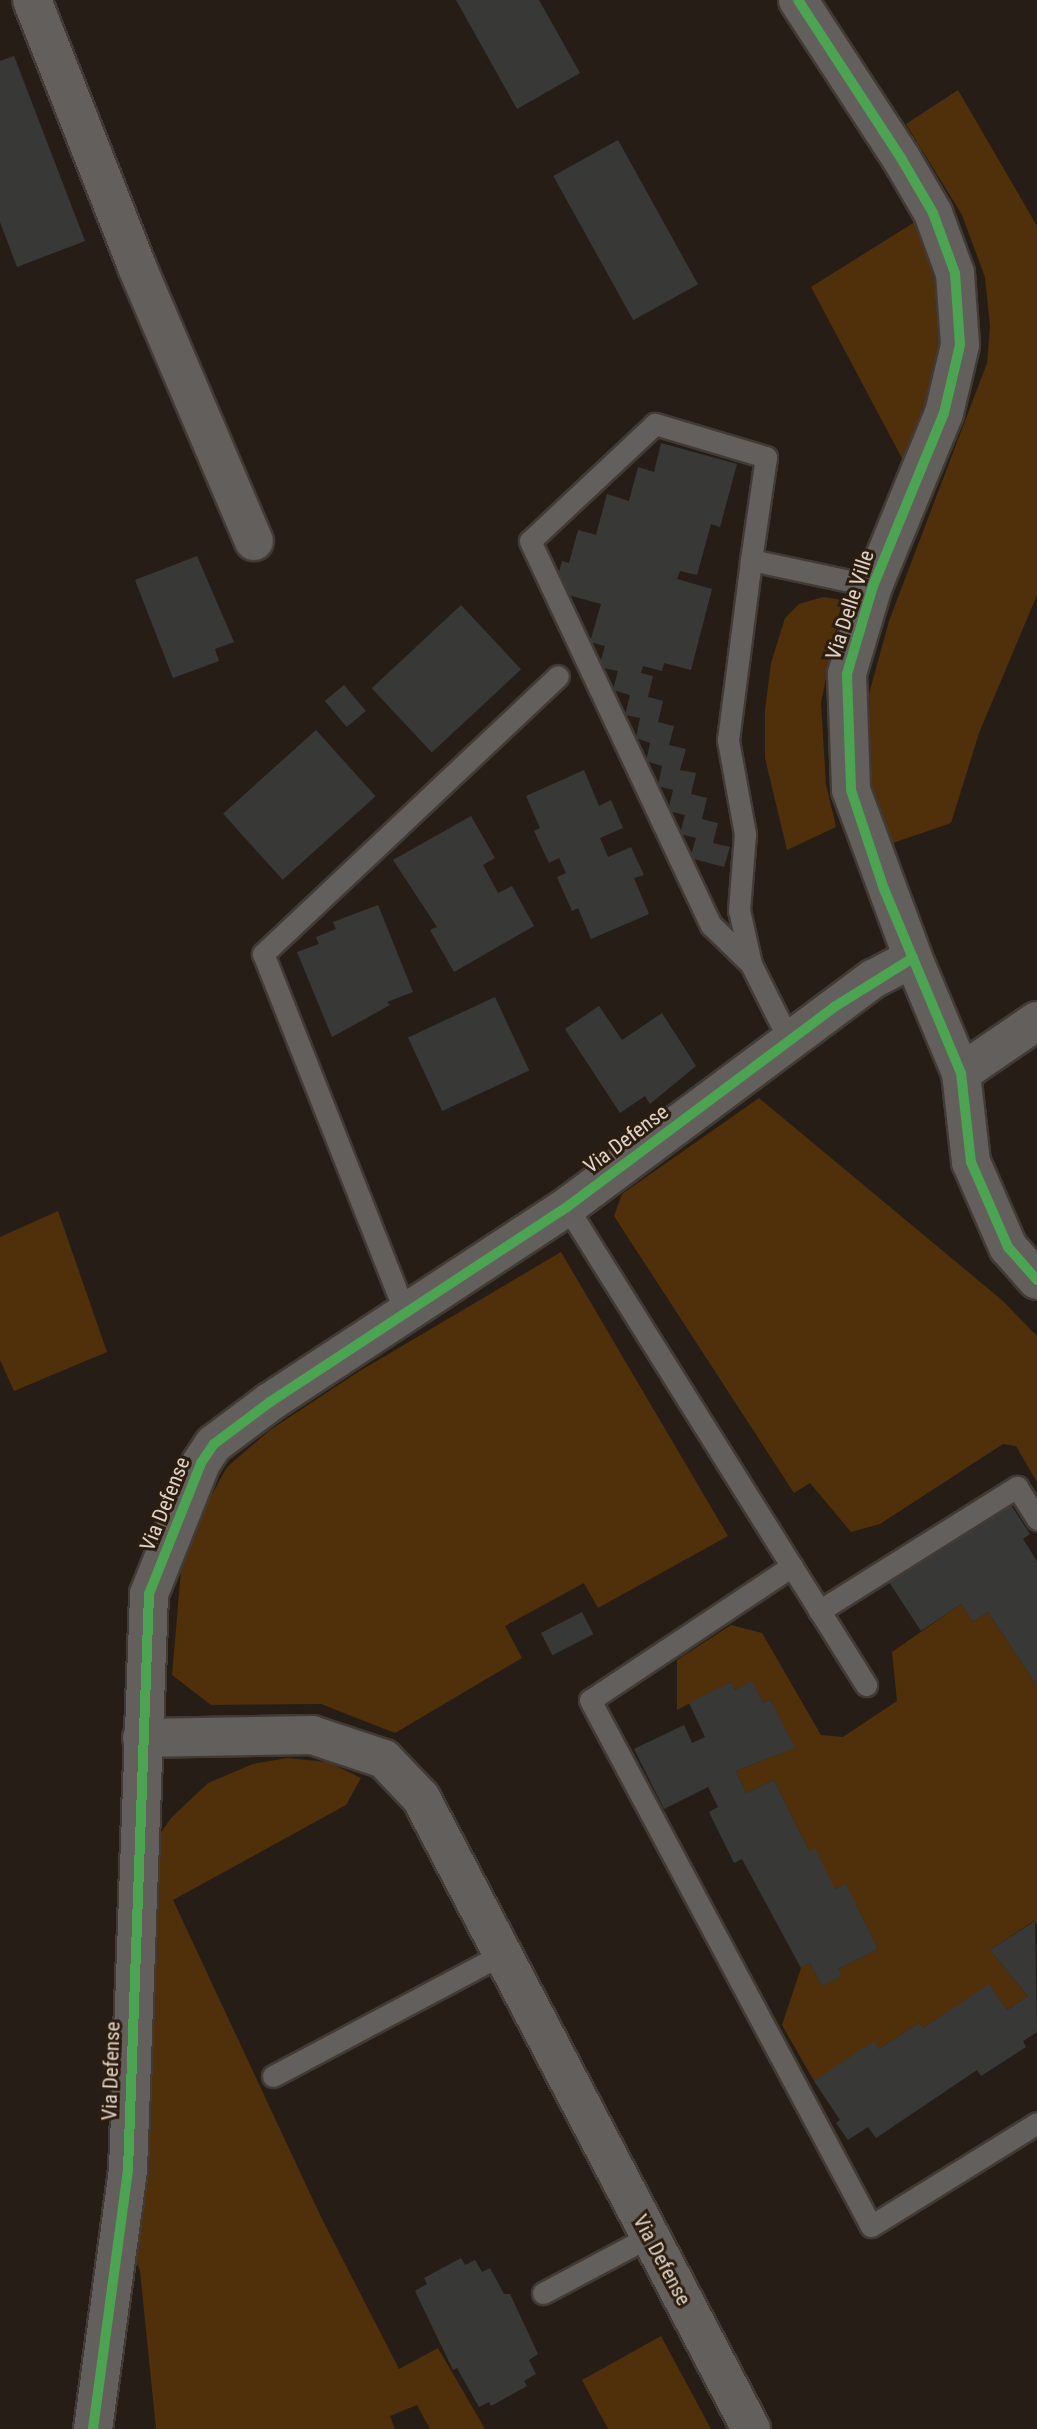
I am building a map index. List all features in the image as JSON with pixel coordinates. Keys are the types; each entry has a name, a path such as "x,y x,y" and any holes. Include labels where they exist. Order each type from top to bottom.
{"street":[{"path":"32,0 137,267 254,541"},
{"name":"Via Delle Ville","path":"798,0 901,158 933,213 955,273 960,345 944,414 873,586 847,674 851,790 913,958 961,1073 971,1162 1008,1247 1037,1280"},
{"name":"Via Defense","path":"93,2429 128,2170 149,1594 201,1463 214,1444 270,1402 567,1207 873,979 913,958"},
{"path":"961,1073 1037,1021"},
{"name":"Via Defense","path":"142,1738 312,1735 384,1759 421,1798 751,2429"}],"lane":[{"path":"751,964 711,925 530,541 655,424 766,457 728,740 745,834 739,910 751,964 789,1040"},
{"path":"751,560 873,586"},
{"path":"405,1312 263,954 558,676"},
{"path":"567,1207 866,1685"},
{"path":"819,1611 1017,1487 1037,1519"},
{"path":"792,1566 590,1700 871,2226 1037,2123"},
{"path":"273,2076 502,1954"},
{"path":"542,2293 650,2235"}],"shaded area":[{"path":"958,90 1037,226 1037,595 979,733 951,823 887,845 871,783 869,694 889,621 987,363 990,326 985,277 962,215 906,124"},
{"path":"918,220 943,296 946,345 936,398 904,462 811,287"},
{"path":"823,597 842,600 821,703 826,784 836,827 787,850 765,758 765,710 771,663 785,618 799,604"},
{"path":"759,1098 1003,1301 1037,1336 1037,1482 1016,1446 1003,1444 880,1524 851,1532 810,1483 794,1493 614,1216 622,1194"},
{"path":"58,1211 107,1352 14,1391 0,1360 0,1237"},
{"path":"561,1252 728,1536 598,1608 584,1583 505,1626 522,1658 395,1733 321,1704 211,1705 172,1675 183,1547 227,1467 270,1430 358,1372"},
{"path":"961,1604 973,1622 988,1612 1037,1686 1037,1924 1034,1921 990,1950 1028,1996 1007,2010 989,1985 923,2028 919,2023 879,2049 814,2081 782,2025 801,1968 810,1963 822,1986 838,1969 878,1949 846,1885 835,1889 809,1851 774,1780 746,1793 736,1771 794,1748 770,1699 763,1703 752,1682 735,1690 731,1682 677,1710 677,1660 731,1625 762,1633 821,1735 843,1737 897,1701 892,1652"},
{"path":"287,1758 328,1762 361,1778 346,1805 173,1900 321,2217 399,2369 438,2348 485,2429 430,2429 417,2405 390,2416 395,2429 156,2429 140,2271 129,2243 153,1843 172,1817 208,1783 253,1764"},
{"path":"661,2336 711,2429 608,2429 582,2380"}],"building":[{"path":"456,0 539,0 580,73 517,109"},
{"path":"14,56 85,241 17,267 0,222 0,61"},
{"path":"618,140 698,284 633,320 553,176"},
{"path":"661,443 737,464 720,527 711,524 697,575 680,571 677,579 712,589 691,670 664,663 662,671 643,666 641,673 653,676 648,697 663,701 658,722 674,726 669,745 686,749 680,770 696,773 691,794 707,798 702,819 718,823 713,843 730,847 724,867 690,858 696,838 680,834 685,815 668,811 673,790 658,786 662,766 646,761 650,743 636,738 640,718 625,715 630,695 613,690 618,671 599,667 605,646 590,642 601,604 554,591 562,561 569,563 578,530 596,535 607,494 629,501 638,467 654,472"},
{"path":"197,556 234,642 215,649 219,661 173,678 135,580"},
{"path":"461,605 521,669 432,753 372,688"},
{"path":"344,685 366,711 347,727 325,701"},
{"path":"316,730 376,796 283,880 223,814"},
{"path":"584,770 599,806 611,800 623,828 600,838 608,857 631,847 644,875 634,878 649,914 591,939 578,908 572,911 557,877 566,873 559,858 549,863 534,831 540,828 526,796"},
{"path":"471,816 495,858 483,865 498,893 512,886 534,926 454,972 430,930 437,927 393,860"},
{"path":"378,905 413,992 387,1002 390,1005 332,1037 297,952 319,944 316,937 336,929 333,922"},
{"path":"495,997 529,1070 442,1111 408,1038"},
{"path":"599,1006 622,1040 662,1013 696,1066 650,1104 645,1096 620,1113 565,1029"},
{"path":"1007,1499 1030,1534 1023,1539 1037,1561 1037,1686 988,1612 973,1622 961,1604 921,1631 887,1579"},
{"path":"582,1612 593,1634 552,1655 541,1633"},
{"path":"752,1681 763,1703 770,1699 795,1748 736,1771 746,1793 774,1780 809,1851 815,1848 835,1889 846,1884 878,1949 838,1969 842,1976 822,1986 810,1963 801,1968 742,1859 734,1863 709,1812 718,1807 708,1787 664,1809 634,1749 684,1725 692,1743 705,1737 689,1703 731,1682 735,1690"},
{"path":"1035,1921 1037,2032 1023,2041 1026,2047 981,2076 977,2070 876,2138 868,2127 848,2140 836,2123 840,2120 814,2081 874,2041 879,2049 919,2023 923,2028 989,1984 1007,2010 1028,1996 990,1950"},
{"path":"461,2258 465,2265 475,2260 482,2272 490,2268 504,2294 510,2294 538,2354 529,2360 536,2374 524,2381 527,2386 491,2406 489,2402 479,2407 457,2368 453,2370 415,2291 427,2284 424,2278"}],"cycle path":[{"path":"798,0 901,158 933,213 955,273 960,345 944,413 873,586 847,674 851,790 884,889 961,1073 971,1162 1008,1247 1037,1280"},
{"path":"93,2429 128,2170 149,1594 201,1463 214,1444 270,1402 567,1207 834,1007 913,958"}]}
